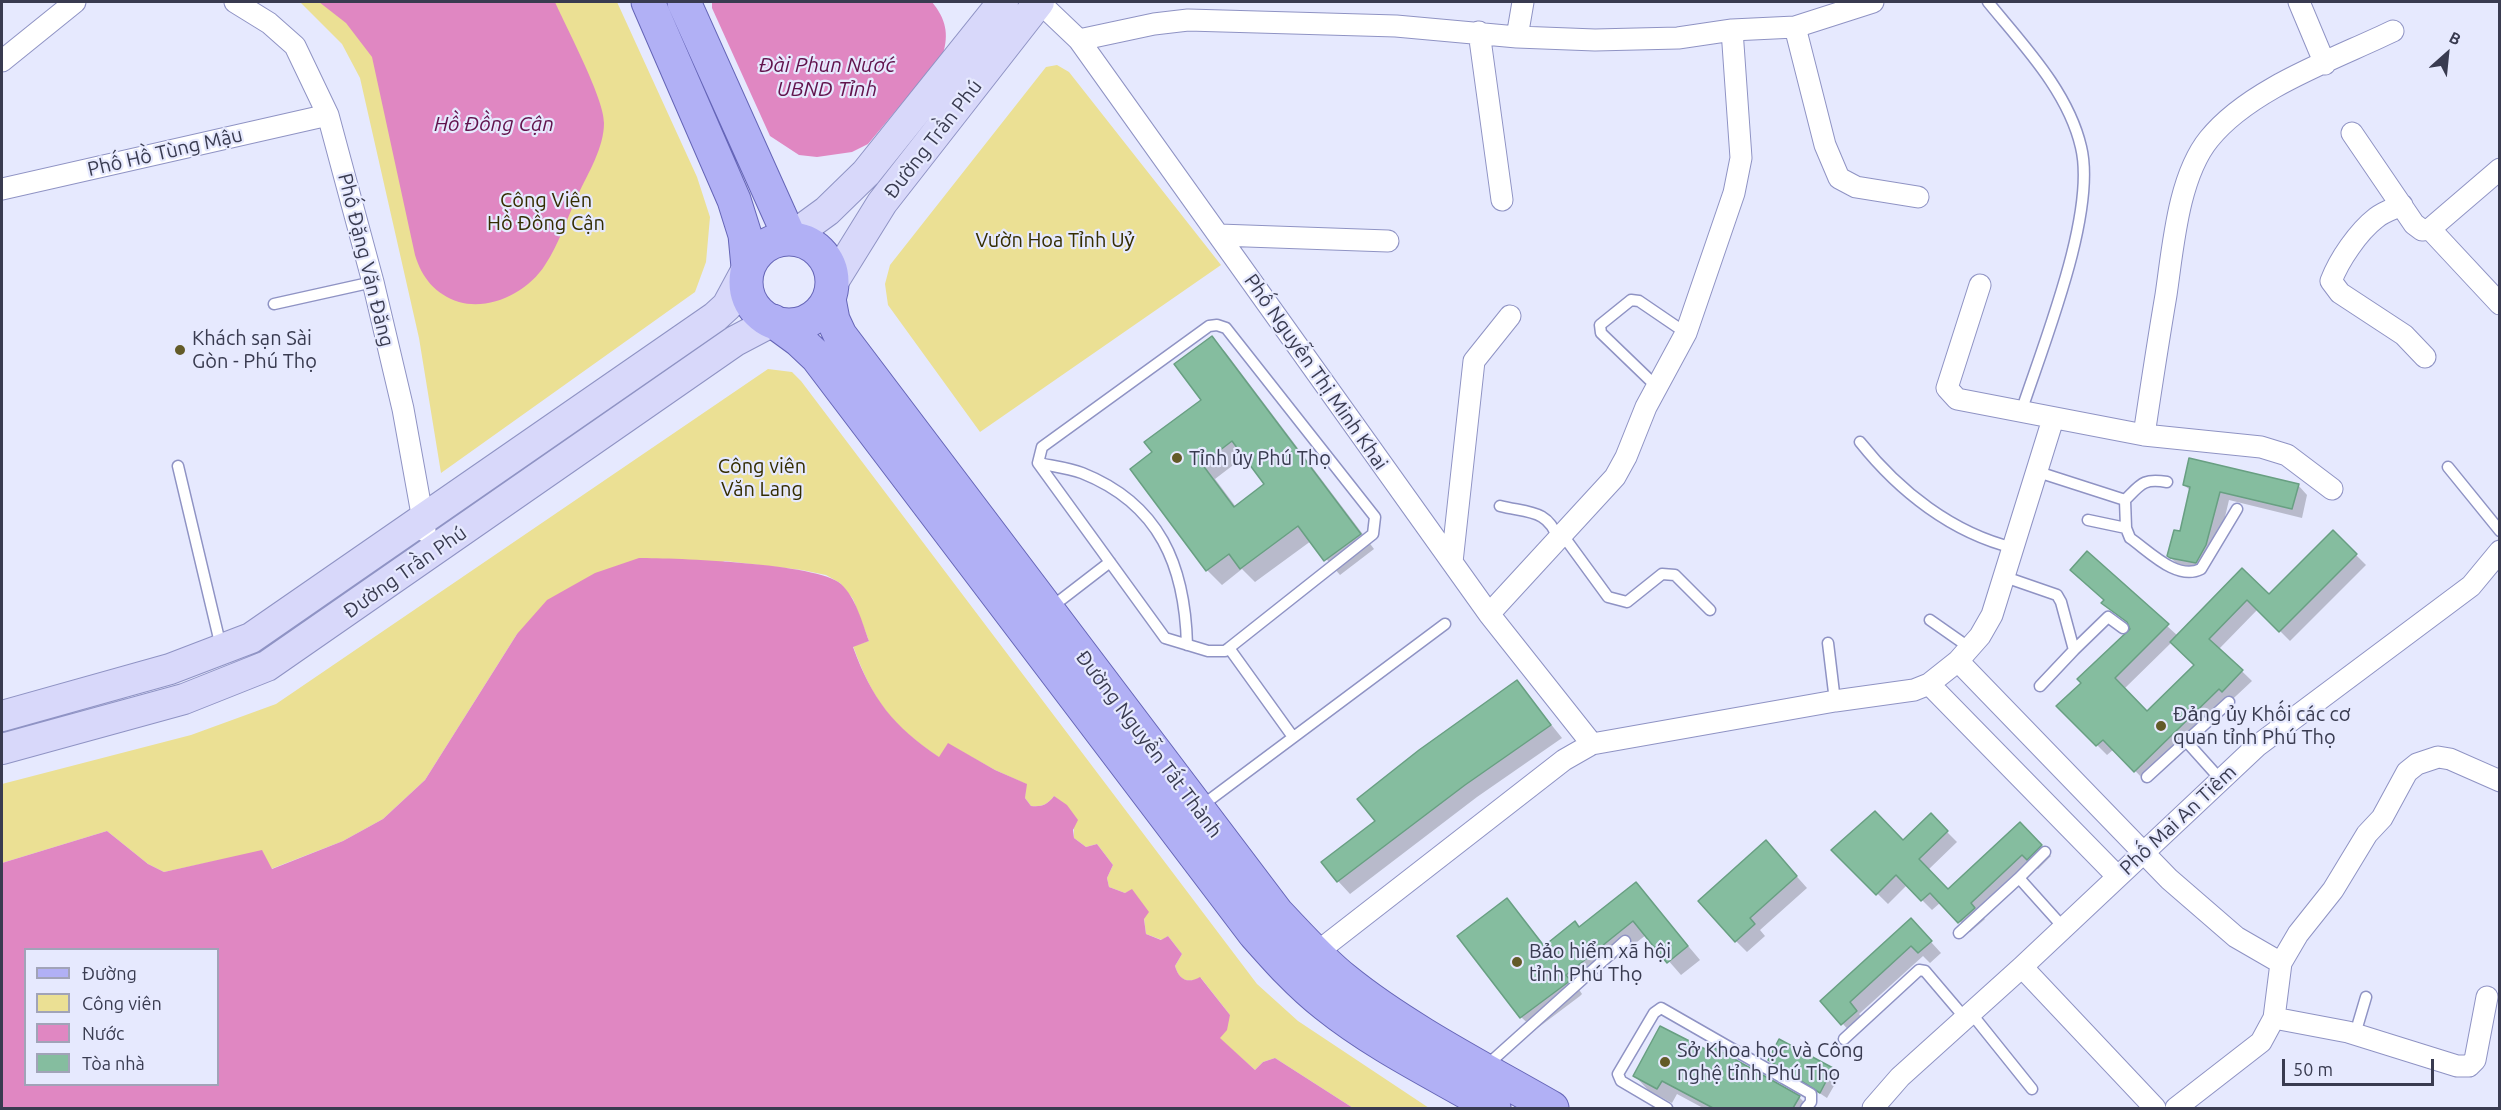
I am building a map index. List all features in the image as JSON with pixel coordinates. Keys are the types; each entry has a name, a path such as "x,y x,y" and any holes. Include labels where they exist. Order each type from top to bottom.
{"main road":[{"path":"648,2 735,200 745,235 748,267 746,287 750,299 757,310 773,321 789,325 806,322 820,313 831,290 829,266 820,251 806,242 790,238 764,246 748,267"},
{"path":"684,2 790,238"},
{"name":"Đường Trần Phú","path":"790,238 827,211 866,173 1003,2"},
{"name":"Đường Trần Phú","path":"831,290 882,204 1039,2"},
{"name":"Đường Trần Phú","path":"2,716 170,669 251,638 722,311 748,267"},
{"name":"Đường Nguyễn Tất Thành","path":"831,290 832,320 840,335 1035,619"},
{"name":"Đường Trần Phú","path":"2,749 184,699 267,666 735,341 773,321"},
{"name":"Đường Nguyễn Tất Thành","path":"773,321 817,357 1035,619 1186,818 1314,953 1346,981 1384,1008 1552,1108"},
{"path":"221,650 234,680"},
{"name":"Đường Nguyễn Tất Thành","path":"1186,818 1254,933 1292,975 1326,1006 1367,1034 1494,1108"}],"street":[{"path":"2,61 75,2"},
{"name":"Phố Đặng Văn Đăng","path":"235,2 270,22 295,46 328,115 373,282 403,409 429,555"},
{"name":"Phố Nguyễn Thị Minh Khai","path":"1039,2 1079,40 1489,615 1592,744"},
{"path":"1517,37 1523,2"},
{"path":"1079,40 1154,24 1188,20 1396,26 1517,37 1595,40 1678,38 1732,30 1795,27 1873,2"},
{"path":"2299,2 2325,64"},
{"path":"1795,27 1825,145 1839,178 1856,187 1918,197"},
{"path":"1489,615 1615,477 1657,387 1686,333 1717,250 1734,194 1741,158 1732,30"},
{"path":"1479,32 1502,200"},
{"path":"2144,435 2176,234 2188,180 2208,139 2241,109 2325,64 2392,32"},
{"name":"Phố Hồ Tùng Mậu","path":"2,189 328,115"},
{"path":"2352,133 2414,224 2422,230 2430,228 2499,169"},
{"path":"2402,205 2377,217 2368,226 2337,267 2331,280 2340,293 2404,335 2425,357"},
{"path":"2430,228 2499,304"},
{"path":"1219,235 1388,240"},
{"path":"1980,285 1947,388 1957,399 2144,435 2261,447 2287,455 2332,489"},
{"path":"1452,562 1474,361 1510,316"},
{"path":"1292,975 1314,953 1564,760 1592,744 1835,701 1899,694 1929,684 1964,655 1992,615 2053,418"},
{"name":"Phố Mai An Tiêm","path":"1873,1108 1900,1077 2022,967 2257,746 2471,586 2499,551"},
{"path":"1964,655 2169,879 2236,937 2281,963"},
{"path":"1929,684 2117,876"},
{"path":"2176,1108 2260,1042 2274,1018 2281,963 2298,934 2333,890 2367,834 2382,818 2407,772 2417,764 2438,757 2450,759 2499,781"},
{"path":"2022,967 2155,1108"},
{"path":"2274,1018 2355,1034 2457,1066 2469,1066 2475,1060 2487,998"}],"lane":[{"path":"1988,2 2048,76 2066,108 2082,147 2085,185 2074,244 2021,412"},
{"path":"274,304 373,282"},
{"path":"1657,387 1601,333 1600,325 1631,300 1639,301 1686,333"},
{"path":"1217,325 1226,328 1375,517 1373,534 1229,648 1218,652 1165,638 1038,463 1042,447 1209,326 1217,325"},
{"path":"1860,442 1878,465 1924,504 1967,533 1984,541 2014,548"},
{"path":"1038,463 1081,473 1115,489 1141,509 1166,543 1179,577 1186,611 1187,645"},
{"path":"178,466 221,650"},
{"path":"2448,467 2499,531"},
{"path":"2038,472 2125,500"},
{"path":"2167,482 2152,479 2144,482 2125,500 2126,528 2130,538 2181,573 2193,573 2201,569 2237,509"},
{"path":"1500,506 1547,518 1608,597 1627,602 1662,574 1675,575 1710,610"},
{"path":"2088,520 2126,528"},
{"path":"1035,619 1110,562"},
{"path":"2005,577 2057,595 2074,650"},
{"path":"2040,686 2108,617 2123,628"},
{"path":"1930,620 1964,655"},
{"path":"1186,818 1445,624"},
{"path":"1828,643 1835,701"},
{"path":"1229,648 1293,737"},
{"path":"2147,777 2229,702"},
{"path":"2186,741 2221,780"},
{"path":"1959,933 2044,852"},
{"path":"2019,878 2063,927"},
{"path":"1483,1068 1625,941"},
{"path":"1844,1040 1919,970 1925,970 1968,1015 2032,1089"},
{"path":"2355,1034 2366,997"},
{"path":"1667,1108 1621,1081 1618,1074 1654,1013 1661,1008 1811,1094 1811,1102 1806,1108"}],"green space":[{"name":"Công Viên Hồ Đồng Cận","path":"300,2 617,2 697,177 710,217 706,262 695,292 441,473 419,338 360,78 342,44"},
{"name":"Vườn Hoa Tỉnh Uỷ","path":"1057,65 1069,72 1221,265 980,432 888,305 885,284 890,265 1046,67"},
{"name":"Công viên Văn Lang","path":"768,369 792,372 801,381 1257,984 1298,1021 1429,1108 1353,1108 1275,1058 1263,1062 1255,1070 1219,1038 1230,1015 1201,978 1185,980 1179,975 1175,966 1182,954 1168,936 1162,940 1146,934 1144,918 1132,890 1125,893 1109,887 1107,878 1113,865 1097,844 1086,847 1074,838 1074,824 1054,796 1044,805 1031,806 1025,798 1026,784 948,744 940,758 896,723 876,697 853,646 869,641 853,599 840,583 826,575 802,570 725,561 517,634 425,780 383,819 343,841 271,869 262,851 164,872 148,864 107,831 2,863 2,784 191,735 276,704"}],"water":[{"name":"Hồ Đồng Cận","path":"319,2 555,2 598,98 603,112 603,132 595,160 555,248 538,275 518,291 483,304 459,302 436,290 421,271 415,255 372,57 346,23"},
{"name":"Đài Phun Nước UBND Tỉnh","path":"712,2 932,2 945,27 945,47 943,54 868,144 852,152 817,157 799,155 770,136 712,8"},
{"path":"639,558 744,563 776,567 805,571 827,577 841,584 855,603 869,641 853,647 860,665 876,696 897,722 939,757 948,743 995,770 1027,784 1025,798 1031,806 1044,805 1054,796 1067,805 1078,820 1073,830 1074,838 1086,847 1097,844 1113,865 1107,878 1109,887 1125,893 1132,889 1149,912 1144,919 1146,934 1161,940 1168,936 1182,954 1175,966 1179,975 1188,980 1200,977 1230,1015 1227,1030 1220,1038 1255,1070 1263,1062 1275,1058 1353,1108 2,1108 2,863 107,831 148,864 164,872 262,850 272,869 343,841 383,819 425,780 517,634 547,600 595,573"}],"building":[{"name":"Tỉnh ủy Phú Thọ","path":"1212,336 1361,534 1324,561 1298,526 1240,569 1229,554 1206,571 1130,469 1152,452 1144,442 1201,400 1174,364","holes":["1232,441 1264,484 1234,507 1202,464"]},
{"path":"2189,458 2299,484 2292,509 2220,492 2206,545 2196,563 2170,558 2167,556 2174,530 2180,531 2190,487 2183,485"},
{"path":"2333,530 2357,554 2279,632 2247,600 2209,639 2243,670 2222,692 2219,689 2134,772 2103,740 2096,746 2056,706 2081,683 2077,679 2130,629 2127,622 2101,603 2104,600 2070,570 2087,551 2169,624 2115,678 2147,711 2194,665 2170,642 2242,568 2269,594"},
{"path":"1517,680 1551,725 1465,785 1337,882 1321,862 1375,821 1357,799 1419,750"},
{"path":"1875,811 1903,840 1931,813 1948,831 1919,859 1948,889 2020,822 2042,845 2027,860 2022,855 1971,903 1975,908 1958,923 1930,893 1921,901 1896,875 1876,895 1831,850"},
{"path":"1766,840 1797,876 1750,918 1755,924 1735,942 1698,901"},
{"path":"1636,882 1688,946 1667,963 1633,921 1566,975 1570,980 1567,983 1520,1018 1457,936 1507,898 1544,946 1575,921 1579,927"},
{"path":"1911,918 1932,941 1918,953 1911,946 1850,1002 1857,1011 1841,1025 1820,1001"},
{"name":"Sở Khoa học và Công nghệ tỉnh Phú Thọ","path":"1660,1026 1711,1052 1713,1047 1800,1096 1793,1108 1713,1108 1662,1081 1657,1089 1633,1076"},
{"path":"1779,1039 1833,1068 1820,1093 1768,1060"}],"place":[{"name":"Khách sạn Sài Gòn - Phú Thọ","path":"180,350"},
{"name":"Tỉnh ủy Phú Thọ","path":"1177,458"},
{"name":"Đảng ủy Khối các cơ quan tỉnh Phú Thọ","path":"2161,726"},
{"name":"Bảo hiểm xã hội tỉnh Phú Thọ","path":"1517,962"},
{"name":"Sở Khoa học và Công nghệ tỉnh Phú Thọ","path":"1665,1062"}]}
